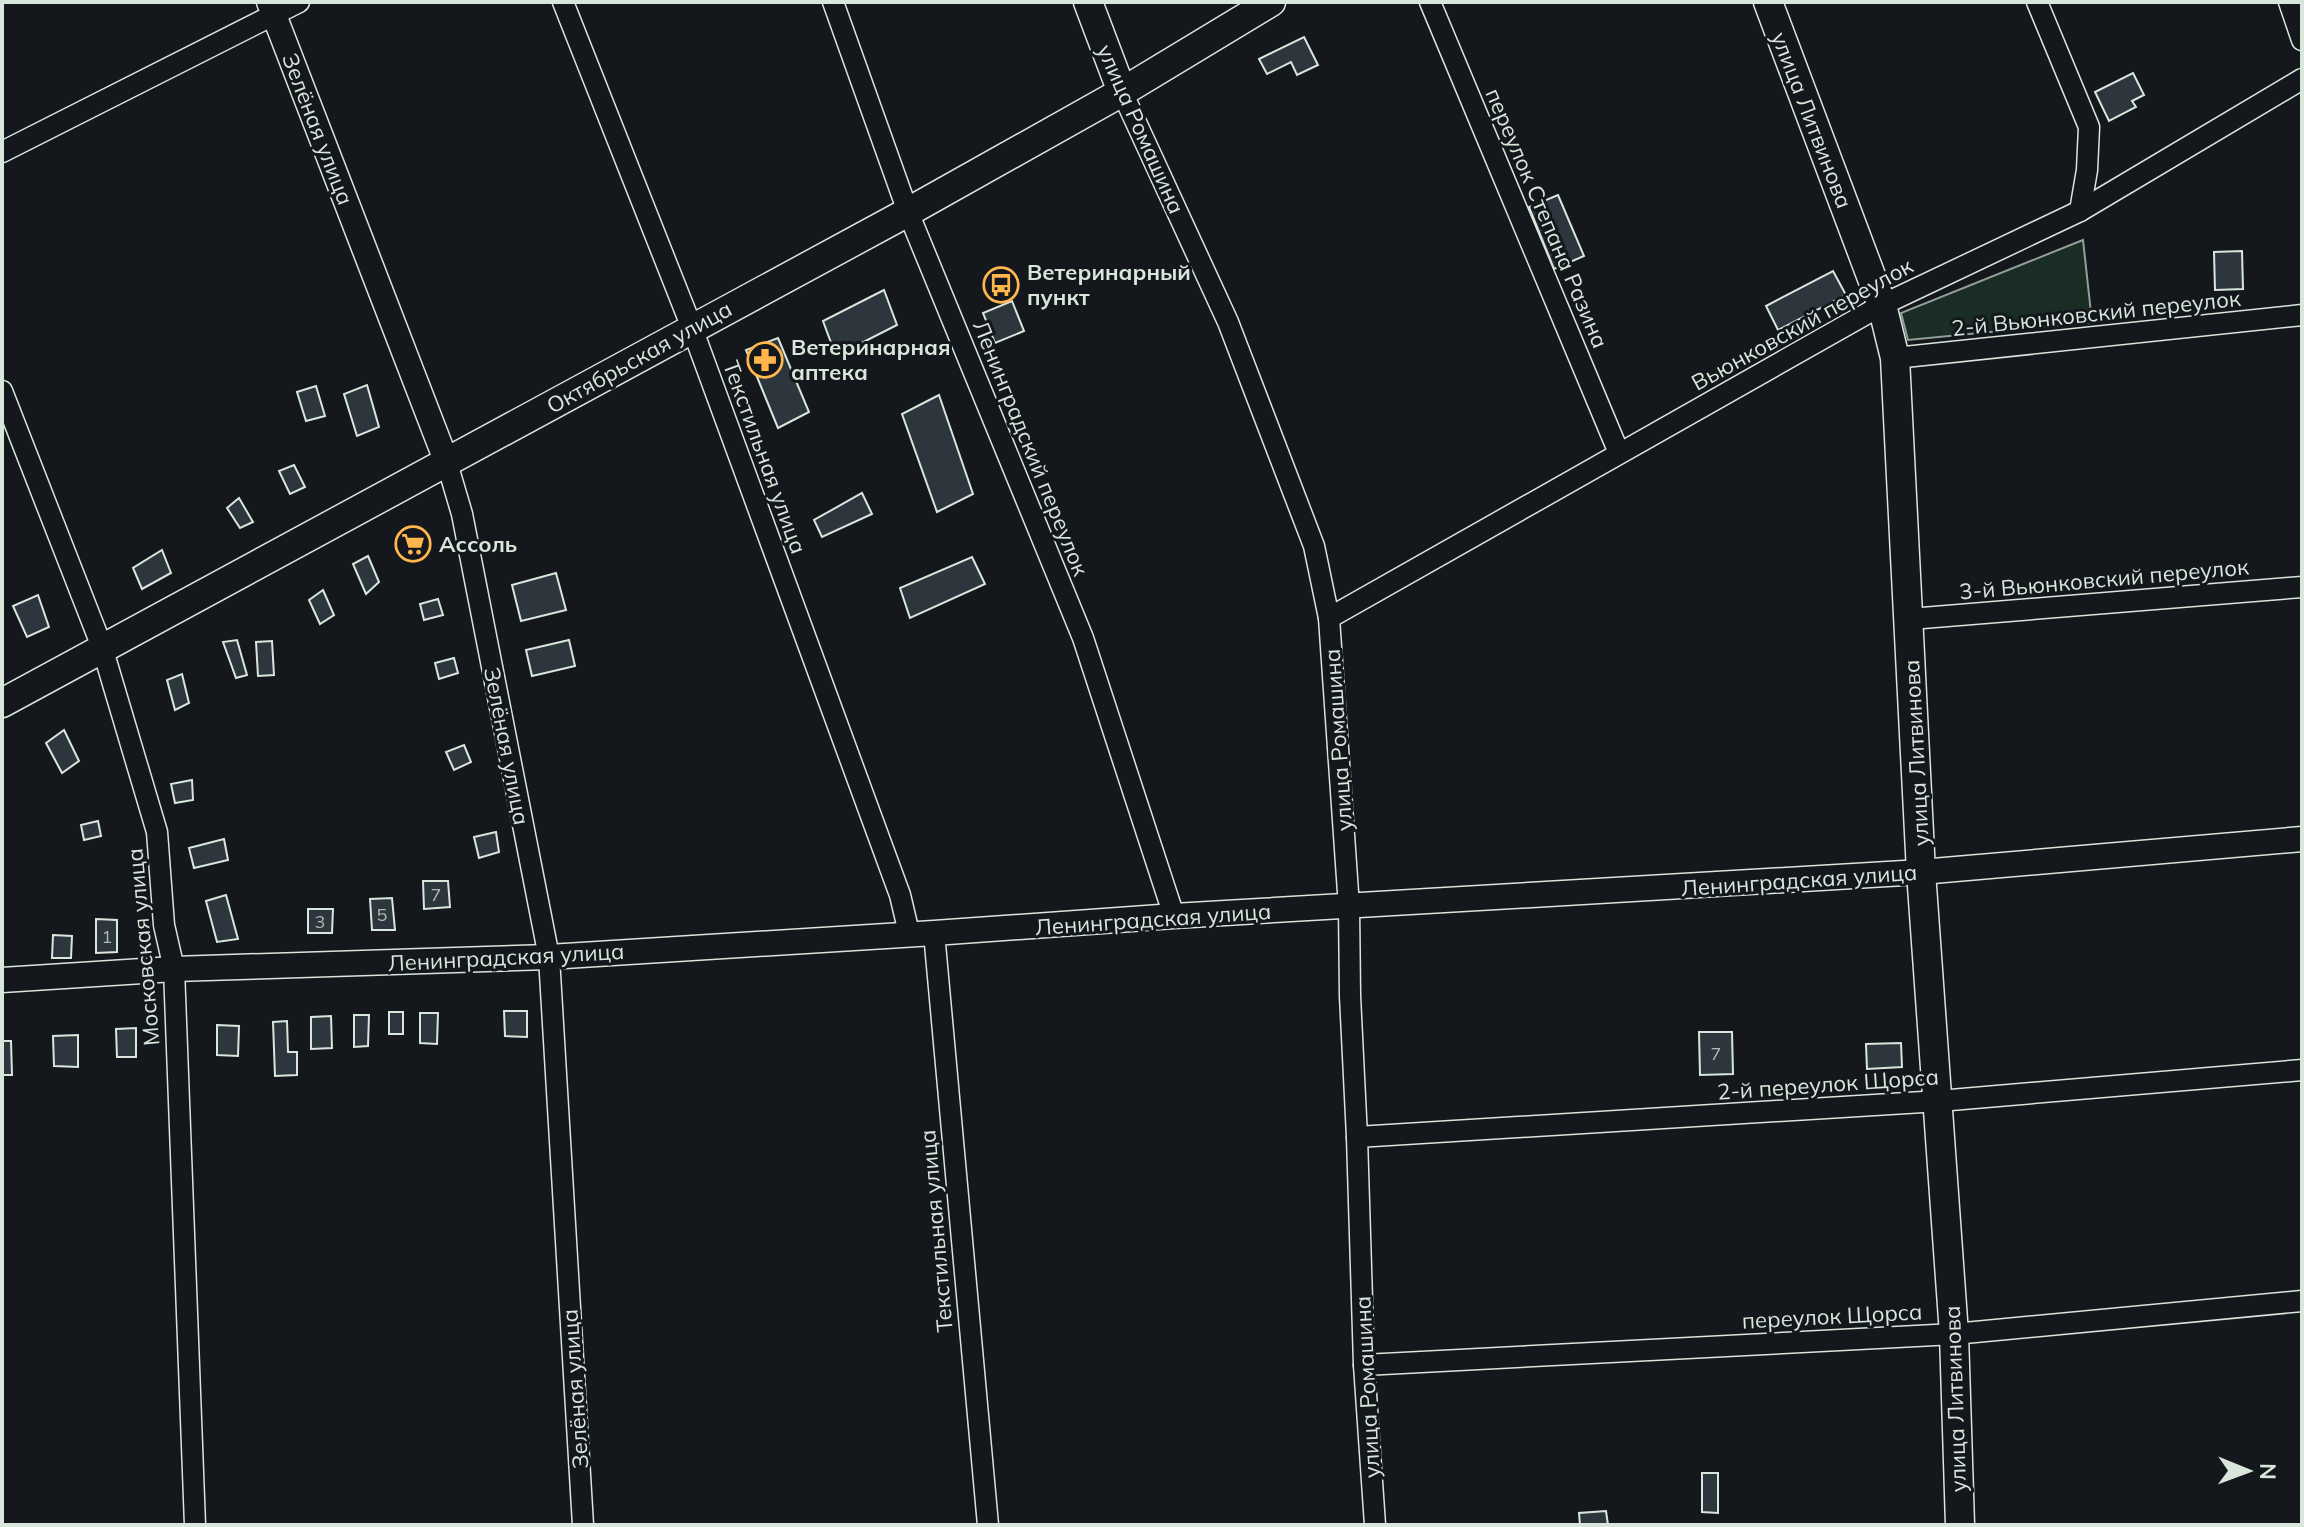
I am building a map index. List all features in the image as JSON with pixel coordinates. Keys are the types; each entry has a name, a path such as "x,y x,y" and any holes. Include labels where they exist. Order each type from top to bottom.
{"main road":[{"name":"улица Ромашина","path":"1088,2 1122,92"},
{"name":"Октябрьская улица","path":"2,703 908,212 1122,92 1271,2"},
{"name":"улица Литвинова","path":"1768,2 1882,305 1895,358 1921,872 1954,1334 1960,1525"}],"street":[{"path":"2,152 272,9 299,2"},
{"name":"Текстильная улица","path":"563,2 692,328 900,895 909,933"},
{"name":"Ленинградский переулок","path":"833,2 908,212 1083,638 1174,916"},
{"name":"переулок Степана Разина","path":"1430,2 1619,453"},
{"path":"2037,2 2089,127 2087,170 2080,211"},
{"path":"2289,2 2302,40"},
{"name":"Зелёная улица","path":"272,9 447,463 462,514 549,957 583,1525"},
{"name":"Вьюнковский переулок","path":"1329,618 1882,305 2080,211 2302,79"},
{"name":"улица Ромашина","path":"1122,92 1228,322 1314,546 1329,618 1349,907 1364,1365 1375,1525"},
{"name":"2-й Вьюнковский переулок","path":"1895,358 2302,315"},
{"name":"Московская улица","path":"2,391 102,647 157,832 164,925 174,969 195,1525"},
{"name":"3-й Вьюнковский переулок","path":"1910,619 2302,587"},
{"name":"Ленинградская улица","path":"2,980 174,969 549,957 1921,872 2302,839"},
{"name":"Текстильная улица","path":"934,933 988,1525"},
{"name":"2-й переулок Щорса","path":"1357,1137 1939,1101 2302,1070"},
{"name":"переулок Щорса","path":"1364,1365 1954,1334 2302,1301"}],"green space":[{"path":"2083,240 2092,322 1908,340 1901,313"}],"building":[{"path":"1304,37 1318,65 1297,75 1291,62 1267,74 1259,59"},
{"path":"2133,73 2144,95 2132,101 2136,107 2109,121 2095,92"},
{"path":"1558,195 1584,256 1554,269 1529,207"},
{"path":"2242,251 2243,289 2215,290 2214,252"},
{"path":"1833,271 1846,295 1778,330 1766,306"},
{"path":"884,290 897,325 836,356 823,321"},
{"path":"1012,301 1024,331 995,343 983,313"},
{"path":"778,338 809,412 778,428 746,350"},
{"path":"367,385 379,427 357,436 344,394"},
{"path":"316,386 325,416 306,421 297,392"},
{"path":"939,395 973,494 937,512 902,414"},
{"path":"294,465 305,487 290,494 279,471"},
{"path":"862,493 872,514 822,537 814,520"},
{"path":"239,498 253,522 240,528 227,508"},
{"path":"162,550 171,573 142,589 133,568"},
{"path":"368,556 379,582 366,594 353,564"},
{"path":"972,557 985,584 910,618 900,588"},
{"path":"556,573 566,610 521,621 512,585"},
{"path":"323,590 334,615 320,624 309,600"},
{"path":"38,595 49,627 27,637 13,606"},
{"path":"438,599 443,615 424,620 420,604"},
{"path":"237,640 247,675 236,678 223,642"},
{"path":"569,640 575,666 532,676 526,650"},
{"path":"272,641 274,675 258,676 256,642"},
{"path":"454,658 458,673 439,679 435,663"},
{"path":"182,674 189,703 175,710 167,680"},
{"path":"64,730 79,761 62,773 46,743"},
{"path":"464,745 471,762 454,770 446,752"},
{"path":"192,780 193,800 175,803 171,784"},
{"path":"98,821 101,836 84,840 81,825"},
{"path":"496,832 499,852 479,858 474,837"},
{"path":"224,839 228,860 194,868 189,848"},
{"path":"423,881 448,881 450,907 424,909"},
{"path":"226,895 238,939 217,942 206,901"},
{"path":"392,898 395,930 372,930 370,899"},
{"path":"308,909 333,909 332,933 308,933"},
{"path":"96,919 117,920 117,952 96,953"},
{"path":"53,935 72,936 71,958 52,958"},
{"path":"504,1011 527,1011 527,1037 505,1036"},
{"path":"389,1012 403,1012 403,1034 389,1034"},
{"path":"420,1013 438,1013 437,1044 420,1043"},
{"path":"354,1015 369,1015 368,1046 354,1047"},
{"path":"331,1016 332,1048 311,1049 311,1017"},
{"path":"287,1021 288,1052 297,1052 297,1075 275,1076 273,1022"},
{"path":"217,1025 239,1026 238,1056 217,1055"},
{"path":"136,1028 136,1057 117,1057 116,1029"},
{"path":"1699,1032 1732,1032 1733,1074 1700,1075"},
{"path":"78,1035 78,1067 54,1066 53,1036"},
{"path":"2,1041 11,1041 12,1075 2,1075"},
{"path":"1901,1043 1902,1067 1867,1069 1866,1044"},
{"path":"1702,1473 1718,1473 1718,1513 1702,1512"},
{"path":"1606,1511 1608,1525 1580,1525 1579,1513"}],"place":[{"name":"Ветеринарный пункт","path":"1001,285"},
{"name":"Ветеринарная аптека","path":"765,360"},
{"name":"Ассоль","path":"413,544"}]}
